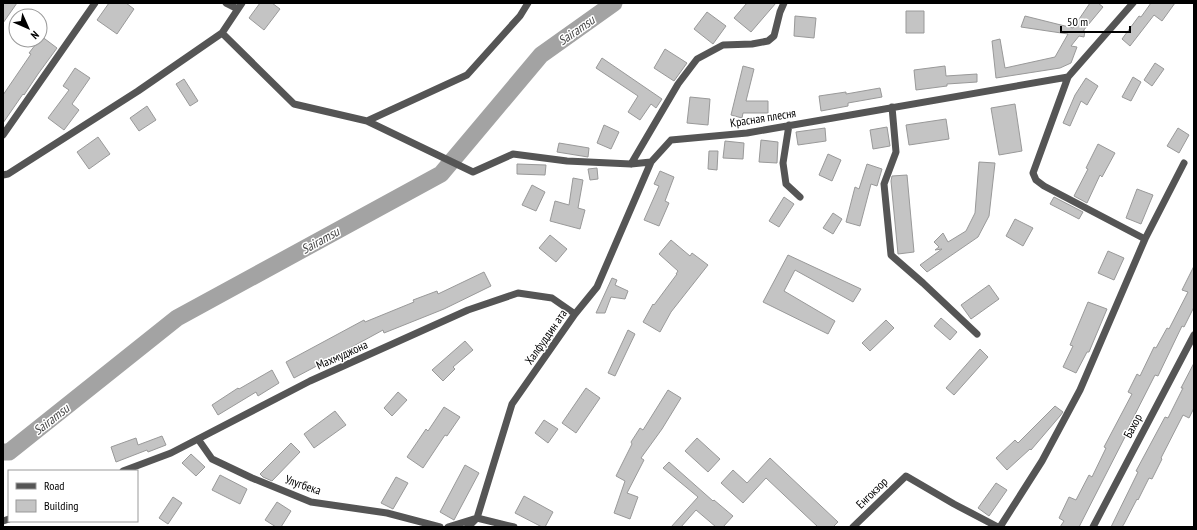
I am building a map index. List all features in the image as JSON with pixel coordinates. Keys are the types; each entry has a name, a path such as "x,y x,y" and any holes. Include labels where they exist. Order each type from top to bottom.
{"street":[{"path":"3,135 95,3"},
{"path":"3,175 8,174 138,91 222,33 240,6 226,3"},
{"path":"367,121 467,75 520,16 528,3"},
{"path":"631,164 678,84 697,59 723,45 752,44 768,41 774,36 784,3"},
{"path":"1133,3 1068,77 1033,173 1036,180 1145,239"},
{"path":"222,33 294,104 367,121 473,172 513,154 567,161 631,164 652,162"},
{"name":"Красная плесня","path":"652,162 671,140 747,133 1068,77"},
{"path":"892,107 896,152 884,184 891,255 977,334"},
{"path":"789,125 783,163 786,184 800,197"},
{"name":"Халфуддин ата","path":"468,527 477,518 512,404 575,314 597,287 652,162"},
{"path":"999,527 1042,461 1080,390 1145,239 1184,163"},
{"name":"Махмуджона","path":"126,470 171,453 310,381 475,308 518,294 552,298 575,314"},
{"name":"Бахор","path":"1093,527 1194,334"},
{"name":"Улугбека","path":"198,439 212,459 252,478 311,502 387,513 440,527"},
{"name":"Енгокзор","path":"853,527 906,476 954,504 999,527"},
{"path":"448,527 477,518 514,527"}],"building":[{"path":"3,3 17,3 14,8 8,8 8,16 3,23"},
{"path":"109,3 126,3 134,9 117,34 97,20"},
{"path":"260,3 272,3 280,9 264,30 249,18"},
{"path":"747,3 776,3 751,32 734,18"},
{"path":"1090,3 1098,3 1103,7 1083,31 1085,31 1084,37 1079,36 1071,46 1077,47 1071,63 1060,68 996,78 992,41 1000,39 1005,68 1055,57 1068,34 1021,27 1025,16 1073,28"},
{"path":"1151,3 1175,3 1162,21 1154,15 1130,46 1122,39"},
{"path":"906,11 924,11 924,33 906,33"},
{"path":"707,12 726,26 713,44 694,29"},
{"path":"795,16 816,18 814,38 794,36"},
{"path":"48,41 57,48 3,123 3,95 31,54 29,53 33,48 48,48"},
{"path":"665,49 687,63 674,81 654,68"},
{"path":"602,58 662,99 656,108 651,104 640,120 628,112 638,96 596,68"},
{"path":"1155,63 1164,69 1152,86 1144,80"},
{"path":"743,66 754,69 746,101 768,101 768,113 743,113 742,118 731,115"},
{"path":"945,66 946,76 977,74 977,82 947,84 947,86 916,90 914,70"},
{"path":"75,68 90,78 72,104 79,110 64,130 48,118 69,90 63,86"},
{"path":"1133,77 1141,82 1131,101 1122,97"},
{"path":"1086,78 1098,86 1087,105 1081,101 1070,126 1063,123 1075,95"},
{"path":"184,79 198,101 190,106 176,84"},
{"path":"880,88 882,97 848,103 848,106 821,111 819,96 846,92 846,94"},
{"path":"690,97 710,99 708,125 687,123"},
{"path":"1015,104 1022,151 999,155 991,108"},
{"path":"147,106 156,120 139,131 130,118"},
{"path":"946,119 949,139 909,145 906,125"},
{"path":"604,125 619,132 611,149 597,143"},
{"path":"887,127 890,146 873,149 870,130"},
{"path":"825,128 826,141 798,145 796,132"},
{"path":"1178,128 1189,135 1179,153 1167,146"},
{"path":"98,137 110,154 89,169 77,152"},
{"path":"761,140 778,142 777,163 759,162"},
{"path":"725,141 744,143 743,159 723,158"},
{"path":"559,143 589,148 588,157 557,152"},
{"path":"1098,144 1115,153 1102,177 1100,175 1087,203 1074,196 1088,169 1086,168"},
{"path":"709,151 718,151 717,170 708,169"},
{"path":"828,154 841,160 832,181 819,175"},
{"path":"979,162 995,163 989,216 978,237 927,272 920,265 942,249 935,250 939,247 934,242 943,233 948,242 966,231 975,213"},
{"path":"517,164 546,165 545,175 517,174"},
{"path":"867,164 882,169 877,186 871,184 860,226 846,222 855,187 859,189"},
{"path":"597,168 598,179 590,180 588,169"},
{"path":"660,171 674,177 665,201 669,203 659,226 644,220 659,186 654,184"},
{"path":"907,175 914,252 898,254 891,181 892,176"},
{"path":"573,178 583,180 578,208 585,210 580,229 550,221 555,201 569,205"},
{"path":"532,185 545,192 536,211 522,205"},
{"path":"1137,189 1153,195 1141,224 1126,218"},
{"path":"784,197 794,204 779,227 769,221"},
{"path":"1054,197 1083,212 1079,219 1050,204"},
{"path":"833,213 842,219 833,234 823,228"},
{"path":"1015,219 1033,228 1023,246 1006,236"},
{"path":"550,235 567,249 556,262 539,248"},
{"path":"671,240 690,256 692,253 708,265 671,312 660,332 643,322 653,304 654,305 677,274 678,271 659,254"},
{"path":"1108,251 1124,258 1114,280 1098,273"},
{"path":"788,255 861,289 853,302 795,270 784,291 835,321 828,334 763,302"},
{"path":"1194,266 1194,307 1184,327 1182,326 1158,376 1155,375 1079,527 1060,527 1064,521 1059,518 1069,497 1076,500 1089,475 1092,477 1106,448 1104,447 1132,394 1128,392 1137,374 1140,376 1154,347 1156,348 1167,328 1169,329 1188,292 1182,290"},
{"path":"484,272 491,286 444,309 384,333 383,330 294,378 286,362 364,320 365,322 414,302 413,300 437,291 438,294"},
{"path":"612,278 617,280 615,285 628,291 625,299 611,297 605,313 596,313"},
{"path":"989,285 999,299 971,319 961,305"},
{"path":"1088,302 1107,309 1089,352 1087,352 1076,373 1063,367 1073,346 1070,345"},
{"path":"941,318 957,332 950,340 934,326"},
{"path":"886,320 894,328 870,351 862,343"},
{"path":"628,330 635,334 615,376 608,373"},
{"path":"465,341 473,350 453,367 455,369 443,381 432,370"},
{"path":"980,349 988,357 954,395 946,388"},
{"path":"1194,363 1194,408 1189,418 1183,415 1152,479 1149,478 1122,527 1111,527 1138,472 1136,471 1165,417 1168,418"},
{"path":"272,370 279,383 258,396 256,392 218,415 212,405 238,388 239,389"},
{"path":"586,388 600,398 576,433 562,423"},
{"path":"668,390 681,398 662,429 641,458 644,460 627,493 638,497 630,519 614,513 625,481 616,476 632,444 631,442 640,428 643,430"},
{"path":"398,392 407,400 392,416 384,408"},
{"path":"1055,406 1063,412 1060,416 1031,450 1030,449 1007,470 996,458 1015,440 1018,443"},
{"path":"444,407 460,417 447,436 445,435 423,468 407,457 426,429 428,431"},
{"path":"335,411 346,425 314,448 304,434"},
{"path":"544,420 558,429 548,443 535,433"},
{"path":"162,436 166,445 148,452 147,450 116,462 111,447 136,438 138,445"},
{"path":"697,438 720,459 708,472 685,451"},
{"path":"291,443 300,452 272,481 263,477 260,474"},
{"path":"191,454 205,467 196,476 182,463"},
{"path":"770,458 838,522 833,527 818,527 766,478 743,503 721,483 733,470 747,483"},
{"path":"669,462 713,501 714,500 733,516 723,527 716,527 696,510 681,527 671,527 698,497 663,468"},
{"path":"465,465 479,473 454,520 440,512"},
{"path":"220,475 247,489 240,504 212,490"},
{"path":"396,477 408,483 393,509 381,503"},
{"path":"996,483 1007,490 989,516 978,508"},
{"path":"524,496 553,512 545,527 542,527 515,513"},
{"path":"173,497 182,503 168,524 159,518"},
{"path":"277,502 291,511 281,527 276,527 265,520"}],"waterway":[{"name":"Sairamsu","path":"3,452 9,452 177,318 441,174 541,55 614,3"}]}
